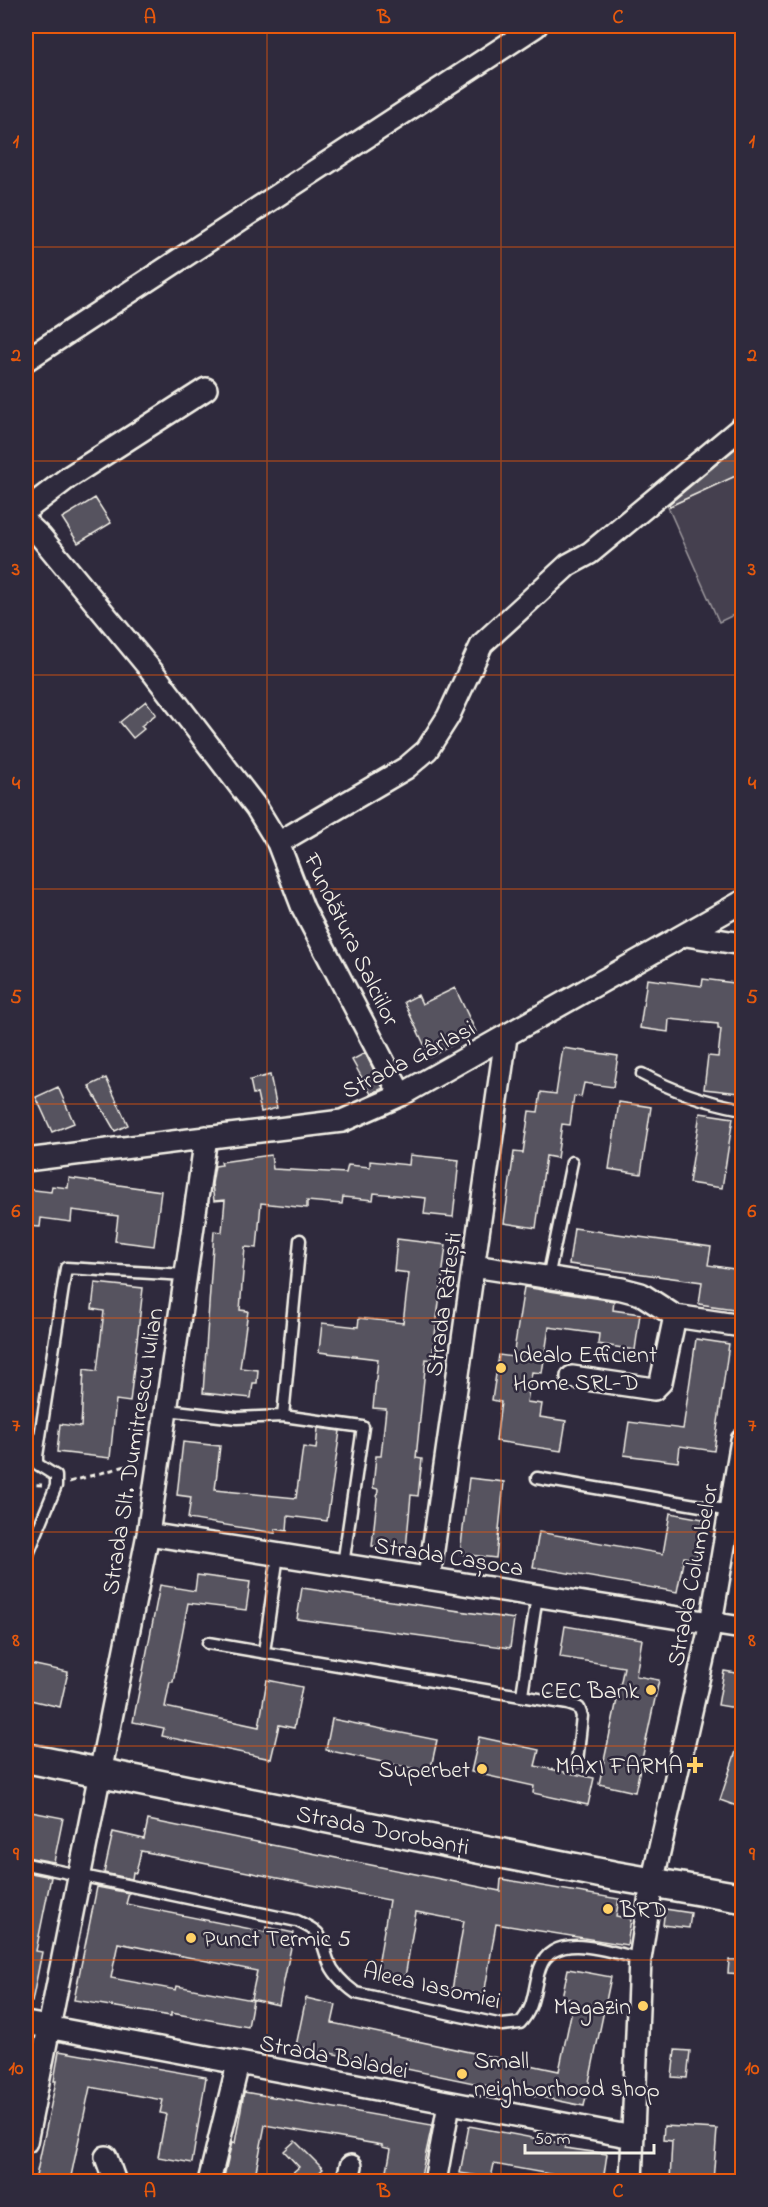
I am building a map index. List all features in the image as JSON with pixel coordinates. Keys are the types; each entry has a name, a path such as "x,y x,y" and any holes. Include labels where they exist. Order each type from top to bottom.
{"main road":[{"name":"Strada Dorobanți","path":"26,1758 652,1883 742,1898"}],"street":[{"path":"26,360 536,26"},
{"path":"26,510 69,477 206,389"},
{"path":"278,843 406,768 427,750 448,717 482,644 568,565 590,553 742,427"},
{"name":"Fundătura Salciilor","path":"26,523 155,675 256,807 278,843 303,908 401,1095"},
{"name":"Strada Gârlași","path":"26,1160 342,1121 401,1095 742,902"},
{"path":"686,935 742,944"},
{"name":"Strada Rătești","path":"429,1578 506,1037"},
{"name":"Strada Slt. Dumitrescu Iulian","path":"26,2142 148,1534 206,1137"},
{"path":"474,1266 641,1294 675,1316 742,1326"},
{"path":"572,1377 654,1389 661,1382 675,1316"},
{"name":"Strada Columbelor","path":"631,2181 640,1959 652,1883 736,1512 742,1440"},
{"name":"Strada Cașoca","path":"148,1534 742,1628"},
{"name":"Strada Baladei","path":"26,2023 633,2137"},
{"path":"209,2181 238,2064"},
{"path":"435,2181 449,2104"},
{"path":"106,2157 115,2181"}],"lane":[{"path":"642,1074 672,1091 698,1100 742,1108"},
{"path":"548,1278 572,1162"},
{"path":"283,1416 300,1240"},
{"path":"26,1559 56,1486 56,1476 37,1464 37,1456 66,1268 186,1275"},
{"path":"166,1410 237,1418 283,1416 363,1428 343,1565"},
{"path":"537,1478 736,1512"},
{"path":"264,1652 278,1555"},
{"path":"522,1695 537,1596"},
{"path":"208,1643 522,1695 579,1708 582,1716 578,1762"},
{"name":"Aleea Iasomiei","path":"26,1864 297,1921 321,1935 333,1970 346,1986 356,1993 502,2025 520,2023 527,2016 535,1998 540,1966 550,1952 562,1946 585,1947 640,1959"}],"path":[{"path":"26,1484 56,1486 160,1456"}],"shaded area":[{"path":"742,473 742,611 719,622 668,507"}],"building":[{"path":"742,443 742,473 670,506 669,504"},
{"path":"95,498 111,523 78,543 62,518"},
{"path":"146,701 156,714 141,726 144,729 133,738 120,722"},
{"path":"647,979 702,986 703,979 742,984 740,1093 704,1089 708,1056 718,1057 721,1029 718,1029 718,1024 669,1019 668,1032 640,1028"},
{"path":"455,988 476,1032 430,1057 404,1002 418,995 422,1004"},
{"path":"563,1048 618,1056 613,1087 584,1083 581,1097 574,1096 570,1125 562,1124 557,1158 546,1156 536,1228 504,1223 514,1152 523,1153 529,1111 538,1112 541,1092 556,1094"},
{"path":"365,1053 383,1088 371,1094 352,1060"},
{"path":"270,1075 277,1108 261,1112 257,1093 253,1094 250,1080"},
{"path":"106,1078 128,1125 115,1131 89,1086"},
{"path":"58,1087 74,1123 52,1132 36,1097"},
{"path":"619,1102 651,1107 641,1174 609,1169"},
{"path":"700,1113 733,1118 722,1188 689,1183"},
{"path":"271,1155 273,1169 346,1173 348,1165 370,1167 370,1161 409,1165 410,1155 459,1160 453,1217 424,1214 426,1198 374,1193 373,1200 343,1197 342,1204 307,1201 307,1208 261,1203 257,1248 245,1247 240,1310 248,1311 240,1368 258,1370 257,1383 253,1383 251,1398 203,1393 214,1231 222,1232 225,1200 214,1201 212,1184 215,1166 222,1165 221,1162"},
{"path":"69,1178 161,1191 154,1246 115,1241 118,1216 72,1210 71,1222 41,1218 40,1227 26,1226 26,1189 51,1192 52,1186 68,1188"},
{"path":"574,1228 711,1247 708,1265 740,1270 734,1309 699,1304 702,1282 569,1264"},
{"path":"397,1239 446,1245 432,1360 426,1359 416,1458 422,1459 418,1496 411,1495 406,1549 372,1546 378,1489 373,1488 376,1456 381,1456 386,1409 373,1408 378,1359 319,1352 322,1323 358,1327 359,1318 403,1323 409,1273 394,1271"},
{"path":"95,1283 143,1288 130,1402 116,1400 110,1458 57,1452 60,1424 81,1427 84,1369 97,1371 104,1311 92,1309"},
{"path":"524,1287 614,1301 613,1310 640,1314 635,1350 598,1344 599,1334 549,1327 542,1373 532,1372 527,1402 542,1404 540,1417 566,1421 561,1451 496,1441 501,1402 492,1400 499,1355 513,1357"},
{"path":"696,1339 729,1344 714,1451 680,1446 678,1462 624,1455 629,1422 683,1429"},
{"path":"318,1428 340,1431 327,1521 288,1516 287,1531 275,1529 275,1533 188,1519 191,1497 177,1495 183,1442 220,1446 215,1490 296,1498 303,1447 316,1449"},
{"path":"469,1478 504,1482 496,1558 460,1554"},
{"path":"670,1513 703,1519 696,1559 684,1557 677,1592 533,1567 539,1532 663,1554"},
{"path":"197,1575 250,1582 246,1610 188,1603 173,1682 170,1682 165,1707 259,1727 267,1680 302,1687 294,1728 279,1725 271,1759 162,1736 164,1728 133,1722 160,1585 195,1591"},
{"path":"302,1588 514,1619 510,1648 297,1619"},
{"path":"565,1626 642,1639 636,1676 659,1680 635,1792 599,1784 624,1667 560,1657"},
{"path":"26,1663 68,1672 60,1707 26,1699"},
{"path":"724,1671 742,1674 742,1709 718,1705"},
{"path":"332,1719 437,1740 430,1772 326,1750"},
{"path":"479,1737 539,1750 535,1766 594,1778 588,1805 533,1793 534,1786 471,1772"},
{"path":"740,1739 742,1740 742,1808 720,1800"},
{"path":"26,1811 63,1818 54,1862 26,1857"},
{"path":"148,1820 500,1891 501,1879 619,1899 616,1916 631,1919 627,1945 496,1924 484,1995 452,1990 464,1921 416,1912 404,1983 376,1978 389,1900 141,1851 136,1873 133,1872 132,1879 104,1873 113,1832 144,1839"},
{"path":"26,1872 51,1877 36,1951 42,1952 32,2002 26,2002"},
{"path":"97,1887 129,1893 126,1904 265,1932 266,1927 294,1933 279,2005 251,1999 257,1971 118,1943 111,1978 176,1990 177,1986 253,2000 248,2027 171,2013 171,2016 74,2000"},
{"path":"665,1909 691,1913 689,1928 663,1925"},
{"path":"729,1960 742,1960 742,1974 728,1973"},
{"path":"568,1969 611,1977 584,2106 296,2046 306,1998 336,2005 332,2023 559,2071 574,2000 562,1997"},
{"path":"675,2050 690,2051 687,2078 672,2077"},
{"path":"59,2051 206,2077 192,2163 158,2157 166,2114 160,2113 163,2100 90,2087 70,2181 35,2181 56,2081 54,2081"},
{"path":"244,2092 432,2125 420,2181 385,2181 391,2149 382,2147 382,2145 265,2125 254,2181 223,2181 232,2142 235,2143"},
{"path":"469,2126 565,2144 565,2148 607,2154 603,2181 565,2181 566,2177 494,2164 491,2178 460,2173"},
{"path":"664,2126 717,2129 713,2181 670,2181 672,2141 663,2140"},
{"path":"295,2141 323,2169 310,2181 283,2181 299,2167 284,2151"}],"place":[{"name":"Idealo Efficient Home SRL-D","path":"501,1368"},
{"name":"CEC Bank","path":"651,1690"},
{"name":"MAXI FARMA","path":"695,1765"},
{"name":"Superbet","path":"482,1769"},
{"name":"BRD","path":"608,1909"},
{"name":"Punct Termic 5","path":"191,1938"},
{"name":"Magazin","path":"643,2006"},
{"name":"Small neighborhood shop","path":"462,2074"}]}
